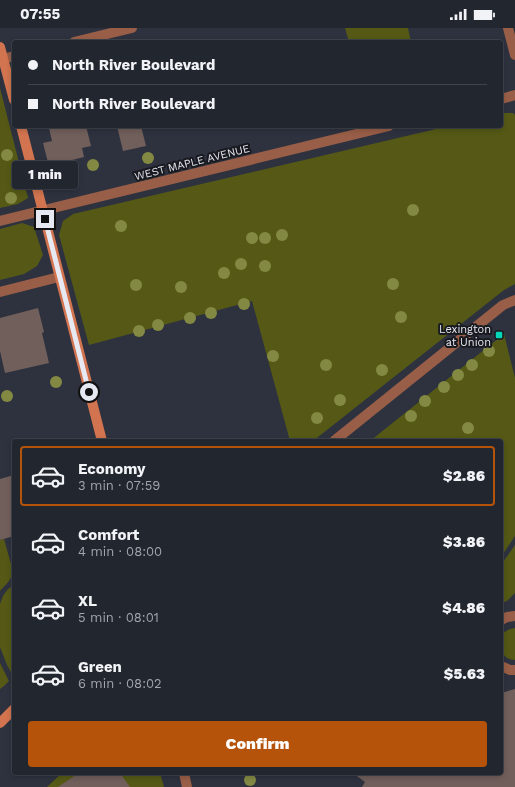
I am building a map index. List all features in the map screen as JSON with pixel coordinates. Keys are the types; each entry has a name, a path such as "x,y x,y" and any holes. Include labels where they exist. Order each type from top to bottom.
{"main road":[{"path":"0,47 12,93"},
{"path":"22,128 101,439"},
{"path":"0,723 12,710"}],"street":[{"path":"82,40 132,28"},
{"path":"508,28 515,55"},
{"path":"3,59 12,57"},
{"path":"503,98 515,95"},
{"name":"WEST MAPLE AVENUE","path":"0,221 381,128"},
{"path":"0,292 59,277"},
{"path":"337,439 504,306 515,300"},
{"path":"503,619 515,616"},
{"path":"503,667 510,670 515,670"},
{"path":"184,775 187,787"}],"shaded area":[{"path":"345,28 408,28 411,40 348,40"},
{"path":"0,88 28,198 18,204 0,208"},
{"path":"503,113 513,113 515,115 515,284 504,290 316,439 289,439 252,301 89,345 59,235 63,221 73,214 440,128 503,128"},
{"path":"22,223 34,227 43,255 37,266 24,274 0,280 0,229"},
{"path":"504,334 515,378 515,536 503,554 503,439 373,439"},
{"path":"4,539 12,567 12,574 10,580 0,591 0,540"},
{"path":"515,545 515,593 507,601 503,602 503,562"},
{"path":"12,586 12,674 0,647 0,604 8,589"},
{"path":"515,628 515,660 509,659 503,654 503,634 508,630"},
{"path":"0,663 9,681 0,689"},
{"path":"60,775 161,775 164,787 47,787"}],"building":[{"path":"49,128 86,128 91,146 82,148 84,157 49,166 43,143 52,141"},
{"path":"117,128 142,128 146,146 123,151"},
{"path":"38,308 49,363 5,373 0,351 0,318"},
{"path":"12,476 12,537 0,540 0,479"},
{"path":"515,689 515,787 362,787 365,782 356,775 503,775 503,692"},
{"path":"76,775 121,775 130,787 58,787"}],"place":[{"name":"Lexington at Union","path":"499,335"}],"route":[{"path":"45,219 89,392"}]}
